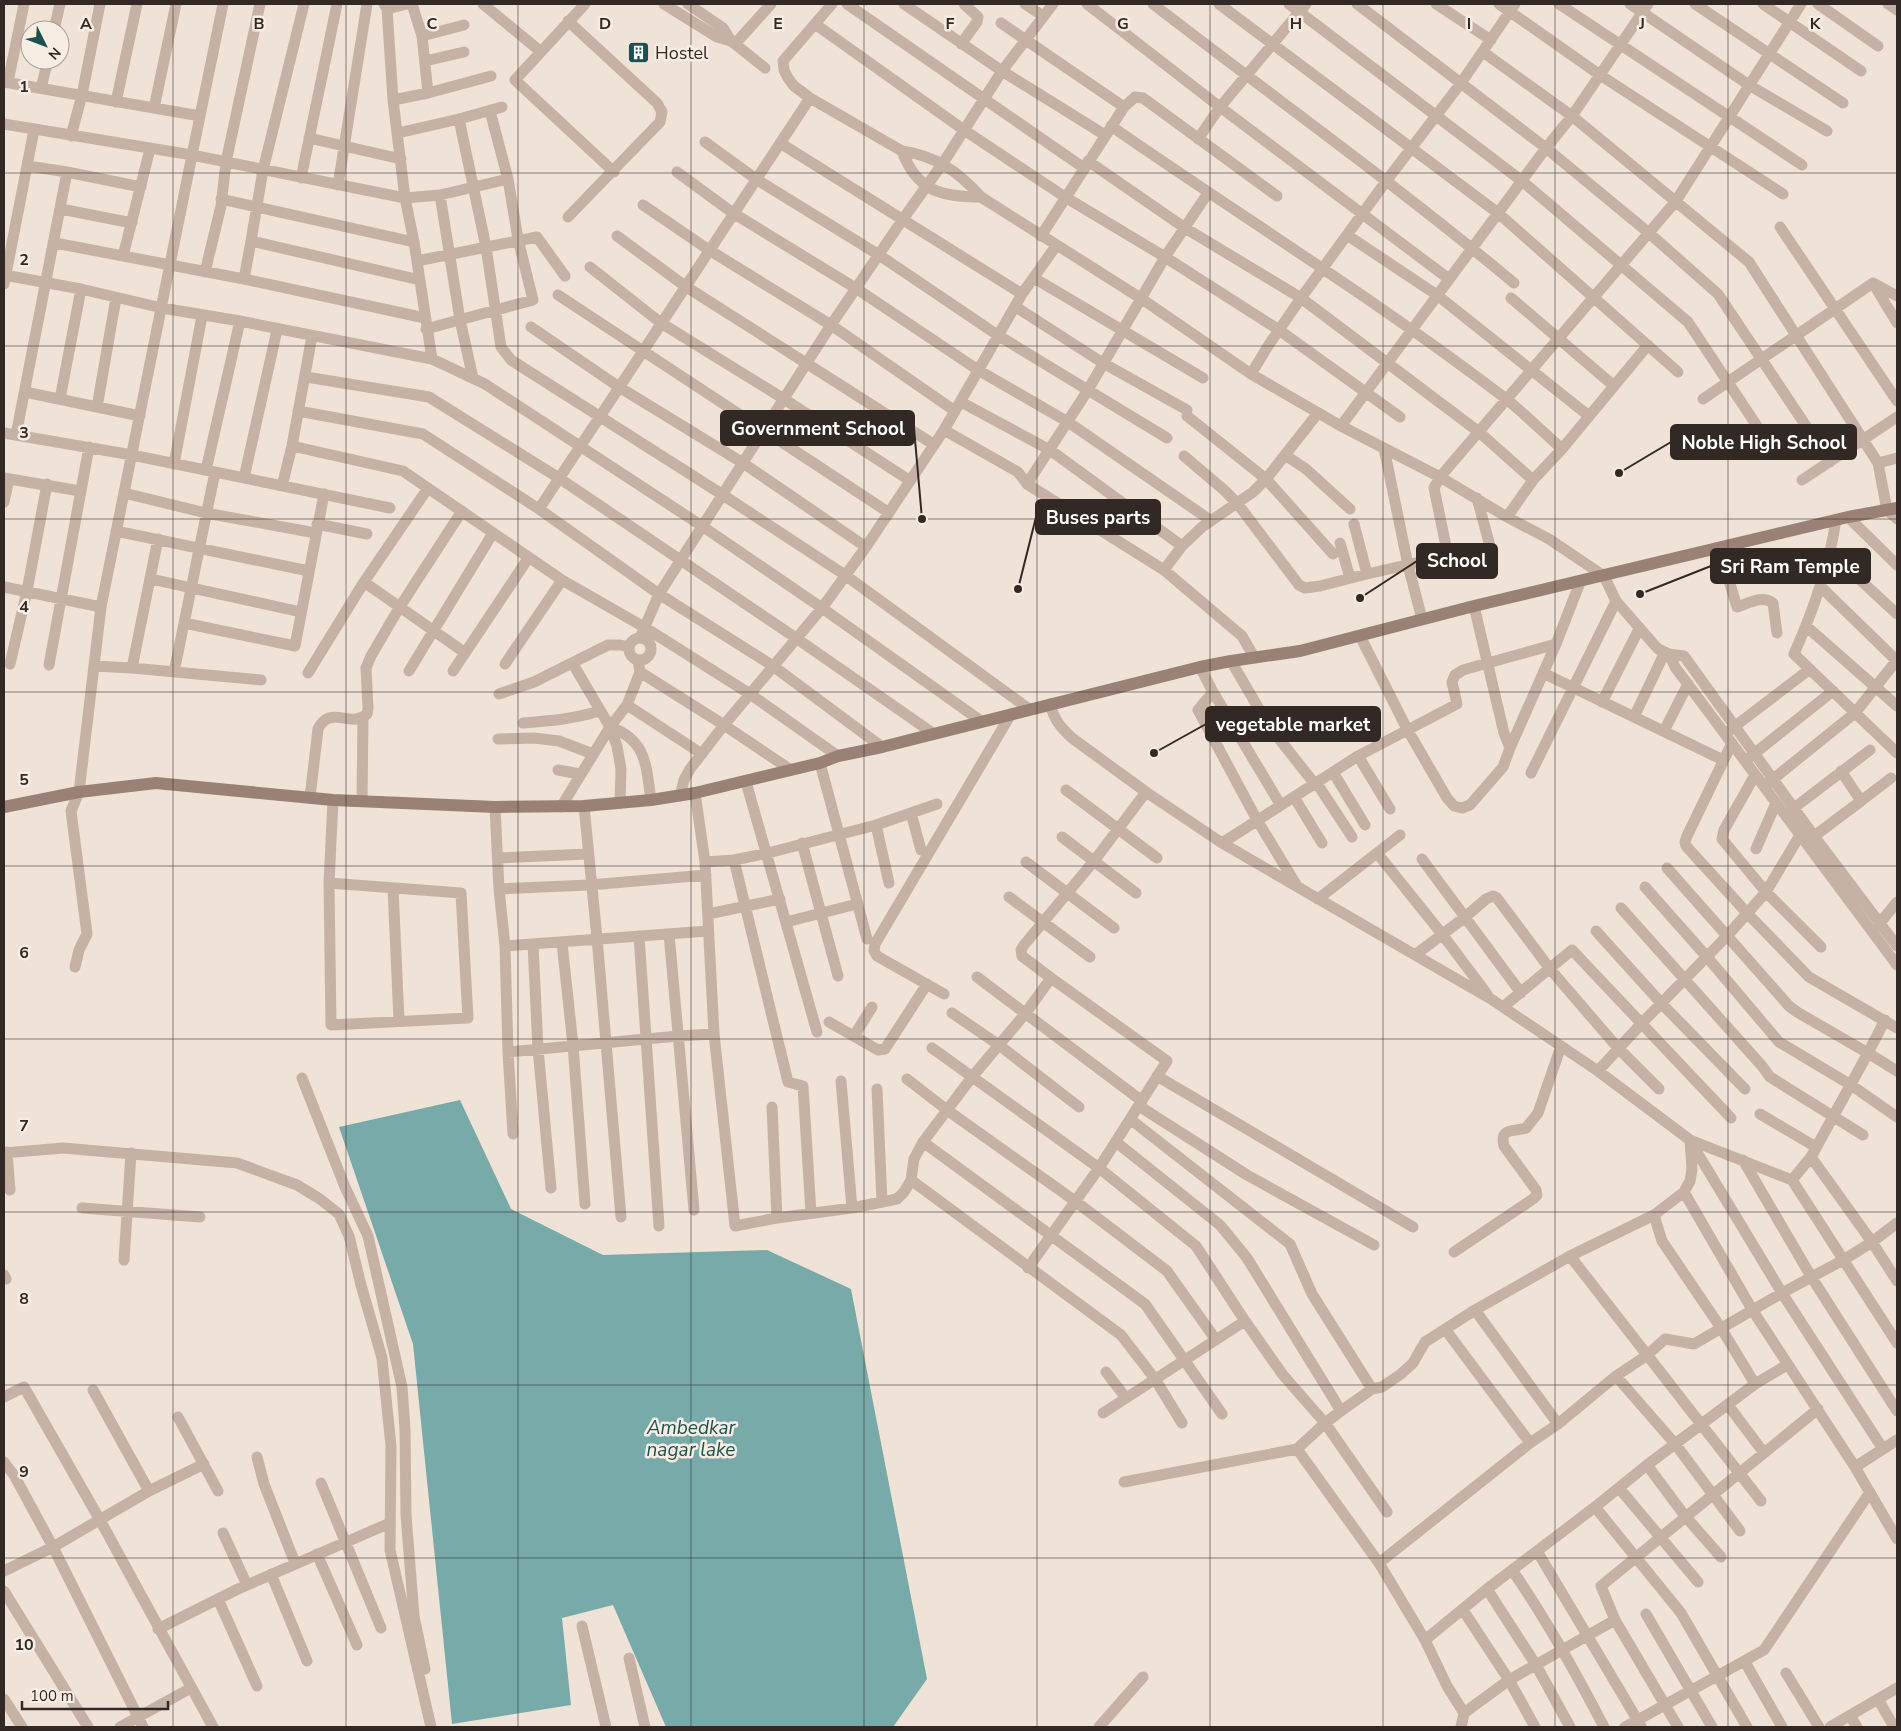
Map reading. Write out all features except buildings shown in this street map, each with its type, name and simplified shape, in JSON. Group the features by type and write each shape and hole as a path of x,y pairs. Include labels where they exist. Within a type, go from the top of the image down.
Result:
{"street":[{"path":"24,4 6,82 200,116"},
{"path":"56,20 60,4"},
{"path":"71,136 82,95 100,4"},
{"path":"116,102 137,4"},
{"path":"154,108 176,4"},
{"path":"75,967 79,950 87,934 71,811 79,792 101,606 223,4"},
{"path":"205,272 221,199 226,162 260,4"},
{"path":"244,279 263,170 304,4"},
{"path":"301,178 337,4"},
{"path":"338,185 367,4"},
{"path":"407,4 385,7 393,100 405,198 414,242 432,359"},
{"path":"412,4 422,36 428,93"},
{"path":"483,4 540,52"},
{"path":"585,4 515,80 614,172"},
{"path":"664,4 717,37 733,42"},
{"path":"688,4 723,28 733,42 765,68"},
{"path":"733,42 771,4"},
{"path":"832,4 783,61 788,78 794,86 810,98 902,150 914,152 943,163 963,178 981,197 1142,299 1252,374 1341,426 1440,476 1507,517 1549,539 1604,576 1616,601 1658,649 1667,653 1684,656 1736,726 1750,757 1755,775 1769,783 1776,803 1790,811"},
{"path":"847,4 984,100 1185,228 1301,298 1478,432 1533,480"},
{"path":"904,4 1002,71 1108,130 1323,268 1506,400 1562,449"},
{"path":"962,44 977,22 978,17 964,4"},
{"path":"1025,4 1043,16"},
{"path":"791,770 639,666 630,654 629,648 633,641 642,633 658,594 831,325 943,163 1002,71 1053,4"},
{"path":"1087,4 1449,280"},
{"path":"1153,4 1387,180 1514,283"},
{"path":"1219,4 1498,213 1678,372"},
{"path":"1289,4 1303,8 1436,115 1522,181 1688,322 1761,432 1770,452"},
{"path":"1358,4 1546,148 1649,233 1718,294 1830,462"},
{"path":"1436,4 1491,40"},
{"path":"1499,4 1512,7 1600,75 1783,194"},
{"path":"1559,4 1802,165"},
{"path":"1630,4 1645,8 1749,85 1827,131"},
{"path":"1695,4 1843,104"},
{"path":"1763,4 1861,71"},
{"path":"1448,556 1434,488 1440,476 1676,201 1800,4"},
{"path":"1818,4 1878,46"},
{"path":"1888,4 1897,10"},
{"path":"1252,374 1301,298 1461,83 1512,7"},
{"path":"1198,139 1220,107 1303,8"},
{"path":"1341,426 1546,148 1572,116 1645,8"},
{"path":"568,21 657,103 662,112 660,122 614,172 568,216"},
{"path":"1001,23 1124,107"},
{"path":"815,24 964,130 1065,197 1165,257 1279,330 1400,417"},
{"path":"422,36 464,25"},
{"path":"425,61 464,52"},
{"path":"1483,52 1572,116 1749,262 1878,463 1892,509 1897,519"},
{"path":"42,88 46,70"},
{"path":"393,100 428,93 491,76"},
{"path":"1041,236 1108,130 1124,107 1135,97 1143,98 1277,196"},
{"path":"539,509 810,98"},
{"path":"398,133 502,107"},
{"path":"55,243 244,279 426,323 460,320 532,300 518,239 508,179 490,111"},
{"path":"459,119 486,248 501,346 511,360 845,575 1029,709"},
{"path":"4,124 192,155 405,198 440,195 508,179"},
{"path":"34,130 28,166 8,235 4,278 45,282 202,316 240,321 277,330 432,359 485,384 702,526 982,721"},
{"path":"309,138 401,159"},
{"path":"705,142 756,179 879,255 998,336 1167,438"},
{"path":"780,143 1022,294"},
{"path":"123,256 150,149"},
{"path":"902,150 914,175 926,186 949,196 981,197"},
{"path":"28,166 141,187"},
{"path":"16,435 45,282 55,243 67,172"},
{"path":"677,172 733,213 857,289 978,370 1068,422 1210,520"},
{"path":"1027,484 1088,390 1165,257 1208,193"},
{"path":"440,195 460,320 473,378"},
{"path":"221,199 414,242"},
{"path":"643,205 709,250 958,406 1050,450 1182,546"},
{"path":"61,209 132,222"},
{"path":"1780,227 1897,401"},
{"path":"1347,235 1437,295 1589,416"},
{"path":"417,262 537,236 565,276"},
{"path":"617,236 686,286 934,444"},
{"path":"252,241 420,280"},
{"path":"680,796 684,780 702,754 822,608 866,547 944,430 1022,294 1056,246"},
{"path":"590,267 661,323 784,399 909,480"},
{"path":"1034,278 1203,378"},
{"path":"1703,399 1873,283"},
{"path":"1873,283 1897,296"},
{"path":"1873,283 1897,322"},
{"path":"60,399 81,289"},
{"path":"558,295 888,512"},
{"path":"97,407 116,298"},
{"path":"1511,298 1614,386"},
{"path":"1016,307 1187,413 1266,479 1333,554"},
{"path":"174,464 202,316"},
{"path":"174,672 200,548 210,471 240,321"},
{"path":"531,327 619,387 742,464 866,547"},
{"path":"244,478 277,330"},
{"path":"282,486 306,377 312,336"},
{"path":"1507,517 1533,480 1562,449 1648,345"},
{"path":"306,377 429,397 559,478 934,734"},
{"path":"25,392 140,416"},
{"path":"298,411 423,434 539,509 658,594 773,666 882,747"},
{"path":"1164,570 1182,546 1210,520 1253,492 1266,479 1318,412"},
{"path":"1802,480 1897,417"},
{"path":"944,430 1018,472 1027,484 1164,570 1242,636 1254,657"},
{"path":"4,433 132,455 390,508"},
{"path":"292,446 403,471 642,633 750,694 838,756"},
{"path":"49,665 89,447"},
{"path":"1384,448 1408,565 1422,619"},
{"path":"1285,455 1306,469 1350,509"},
{"path":"1184,456 1237,503 1299,585 1304,588 1320,586 1490,546 1477,498"},
{"path":"1878,463 1897,458"},
{"path":"4,502 6,478 80,491"},
{"path":"10,664 27,591 47,484"},
{"path":"308,673 364,582 428,488"},
{"path":"124,494 206,513 317,529 367,534"},
{"path":"184,624 295,646 324,494"},
{"path":"4,807 79,792 156,784 334,800 494,807 584,806 680,796 746,782 838,756 882,747 1200,667 1231,660 1300,651 1581,580 1892,509"},
{"path":"310,797 318,729 327,718 357,719 367,714 366,668 371,656 399,608 462,511"},
{"path":"1842,519 1806,626 1794,654 1897,753"},
{"path":"1842,519 1897,565"},
{"path":"1354,524 1367,574"},
{"path":"116,531 309,571"},
{"path":"409,670 493,533"},
{"path":"132,668 158,539"},
{"path":"1340,543 1350,578"},
{"path":"1718,548 1737,607 1760,599 1767,599 1773,603 1777,633"},
{"path":"1831,553 1897,614"},
{"path":"453,671 529,557"},
{"path":"151,579 301,612"},
{"path":"505,664 562,580"},
{"path":"1360,636 1407,729 1448,798 1454,806 1462,808 1470,805 1503,767 1556,644 1581,580"},
{"path":"364,582 464,652"},
{"path":"1769,783 1855,713 1897,660 1820,586"},
{"path":"4,587 101,606"},
{"path":"1531,773 1616,601"},
{"path":"1474,606 1504,733 1510,748"},
{"path":"1806,626 1897,706"},
{"path":"1602,702 1639,629"},
{"path":"561,807 580,774 627,705 639,666 652,651 650,644 644,639 642,633"},
{"path":"1222,842 1358,756 1457,704 1452,682 1455,675 1463,670 1487,665 1556,644"},
{"path":"499,694 534,682 574,664 608,645 620,645 629,648"},
{"path":"1667,653 1675,667 1729,738 1750,757 1790,811 1806,838 1876,928 1897,965"},
{"path":"1634,717 1667,653"},
{"path":"1231,660 1269,726 1315,782 1352,837"},
{"path":"574,664 610,728 620,759 620,803"},
{"path":"94,666 261,680"},
{"path":"1200,667 1280,804"},
{"path":"1810,670 1736,726 1729,738 1723,760 1685,842 1686,846 1747,913 1809,976 1897,1028"},
{"path":"1543,673 1723,760"},
{"path":"1664,731 1688,684"},
{"path":"1750,757 1833,691"},
{"path":"1213,692 1198,710 1257,820 1298,887"},
{"path":"1050,704 1054,720 1061,729 1146,792 1222,842 1503,1007 1598,1071 1690,1140 1792,1180 1845,1259 1897,1343"},
{"path":"627,705 702,754"},
{"path":"522,723 566,719 599,711"},
{"path":"944,994 877,956 874,951 875,944 1011,714"},
{"path":"362,801 363,717"},
{"path":"610,728 622,732 633,739 640,750 646,764 651,800"},
{"path":"498,740 534,738 559,741 593,754"},
{"path":"1790,811 1870,750"},
{"path":"1358,756 1390,809"},
{"path":"820,762 867,939"},
{"path":"558,770 580,774"},
{"path":"1841,771 1861,801"},
{"path":"1333,772 1365,825"},
{"path":"1755,775 1724,830 1722,839 1766,892 1821,947"},
{"path":"1598,1071 1727,936 1766,892 1806,838 1891,778"},
{"path":"746,782 768,853 817,1032"},
{"path":"1066,790 1157,858"},
{"path":"1028,1268 1099,1168 1167,1061 1027,960 1022,956 1021,950 1042,921 1094,862 1146,792"},
{"path":"695,793 705,862 714,1034 735,1226 897,1199 911,1180 914,1159 923,1142 972,1077 1025,1014 1051,978"},
{"path":"1294,797 1322,843"},
{"path":"329,883 461,893 468,1018 331,1025 329,883 334,800"},
{"path":"1756,849 1776,803"},
{"path":"705,862 734,860 768,853 876,825 937,804"},
{"path":"584,806 621,1217"},
{"path":"494,807 505,946 508,1052 513,1134"},
{"path":"911,813 921,850"},
{"path":"876,825 889,883"},
{"path":"1318,899 1400,835"},
{"path":"1062,837 1136,892"},
{"path":"802,843 838,976"},
{"path":"1378,853 1490,999"},
{"path":"498,858 588,854"},
{"path":"734,860 788,1082 803,1086 811,1213"},
{"path":"1422,860 1521,993"},
{"path":"1026,862 1114,928"},
{"path":"1667,868 1797,1012 1897,1071"},
{"path":"499,889 706,875"},
{"path":"1645,887 1779,1042 1851,1085 1897,1117"},
{"path":"393,888 399,1021"},
{"path":"1008,897 1090,957"},
{"path":"1415,955 1489,897 1497,898 1550,969 1618,1048 1658,1089"},
{"path":"708,914 780,899"},
{"path":"1876,928 1897,902"},
{"path":"786,922 857,904"},
{"path":"1621,908 1770,1077 1863,1135"},
{"path":"1876,928 1897,946"},
{"path":"505,946 708,931"},
{"path":"1596,931 1662,1004 1745,1089"},
{"path":"668,934 694,1210"},
{"path":"640,936 645,1039 659,1226"},
{"path":"562,943 573,1045 585,1204"},
{"path":"533,944 538,1048 551,1188"},
{"path":"1503,1007 1572,950 1732,1118"},
{"path":"977,977 1140,1103 1247,1175 1374,1245"},
{"path":"829,1022 878,1050 885,1049 927,984"},
{"path":"854,1036 872,1007"},
{"path":"952,1013 999,1045 1079,1107"},
{"path":"1792,1180 1813,1152 1885,1020"},
{"path":"508,1052 714,1034"},
{"path":"1454,1252 1533,1199 1536,1195 1536,1190 1504,1146 1502,1139 1509,1130 1526,1128 1538,1114 1561,1046"},
{"path":"932,1048 1099,1168 1196,1246 1283,1375 1325,1423 1387,1512"},
{"path":"1157,1076 1413,1227"},
{"path":"302,1078 345,1187 368,1236 402,1387 405,1429 406,1515 414,1616 437,1727"},
{"path":"907,1079 947,1110 1075,1201 1167,1271 1216,1340"},
{"path":"840,1081 852,1208"},
{"path":"877,1089 882,1202"},
{"path":"772,1107 778,1218"},
{"path":"1760,1114 1813,1152 1897,1281"},
{"path":"1130,1119 1290,1244 1312,1294 1372,1389"},
{"path":"1124,1482 1297,1449 1341,1410 1372,1389 1382,1387 1401,1374 1413,1363 1425,1342 1444,1329 1570,1256 1654,1215 1684,1192 1690,1181 1692,1169 1690,1140"},
{"path":"1690,1140 1782,1293 1883,1448"},
{"path":"923,1142 1145,1304 1222,1414"},
{"path":"1116,1142 1220,1225 1247,1258 1341,1410"},
{"path":"10,1190 5,1152 63,1148 237,1163 297,1185 320,1199 339,1214 349,1236 382,1358 391,1446 390,1550 431,1727"},
{"path":"124,1260 131,1154"},
{"path":"1742,1160 1812,1278 1897,1411"},
{"path":"911,1180 1121,1335 1155,1379 1182,1423"},
{"path":"1684,1192 1753,1310 1855,1467 1897,1539"},
{"path":"82,1208 200,1217"},
{"path":"1654,1215 1662,1241 1721,1328 1755,1384"},
{"path":"1379,1563 1530,1443 1558,1424 1616,1376 1646,1356 1664,1339 1694,1344 1845,1259 1897,1223"},
{"path":"1570,1256 1646,1356 1761,1501"},
{"path":"1475,1310 1558,1424"},
{"path":"1103,1413 1245,1321"},
{"path":"1444,1329 1530,1443"},
{"path":"1425,1640 1487,1589 1647,1465 1755,1384 1787,1365"},
{"path":"1106,1372 1126,1398"},
{"path":"1616,1376 1676,1445 1740,1531"},
{"path":"4,1396 24,1386 100,1520 213,1727"},
{"path":"93,1390 149,1491"},
{"path":"1728,1404 1764,1453"},
{"path":"1678,1727 1615,1620 1601,1586 1818,1409"},
{"path":"178,1417 218,1491"},
{"path":"1855,1467 1897,1440"},
{"path":"1297,1449 1379,1563 1425,1640 1447,1686 1464,1713"},
{"path":"257,1457 264,1484 295,1563"},
{"path":"4,1462 14,1475 53,1547 140,1722"},
{"path":"4,1571 53,1547 149,1491 204,1464"},
{"path":"1647,1465 1685,1516 1721,1557"},
{"path":"322,1483 381,1628"},
{"path":"1619,1488 1698,1582"},
{"path":"1625,1727 1640,1724 1666,1706 1764,1650 1870,1492"},
{"path":"1595,1507 1681,1613 1747,1727"},
{"path":"158,1629 295,1563 390,1523"},
{"path":"223,1533 247,1585"},
{"path":"1537,1551 1640,1724"},
{"path":"317,1554 357,1645"},
{"path":"1512,1570 1540,1610 1563,1649 1604,1727"},
{"path":"271,1574 307,1662"},
{"path":"1487,1589 1536,1665 1570,1727"},
{"path":"4,1592 88,1727"},
{"path":"218,1599 257,1686"},
{"path":"1463,1610 1509,1680 1534,1727"},
{"path":"1646,1614 1712,1727"},
{"path":"1461,1727 1464,1713 1509,1680 1615,1620"},
{"path":"582,1626 606,1727"},
{"path":"629,1658 645,1727"},
{"path":"1745,1662 1782,1727"},
{"path":"1786,1673 1819,1727"},
{"path":"1099,1727 1143,1677"},
{"path":"120,1727 140,1722 191,1688"},
{"path":"1830,1727 1897,1688"},
{"path":"4,1698 22,1727"},
{"path":"1878,1700 1894,1727"},
{"path":"1850,1716 1857,1727"}],"water":[{"name":"Ambedkar nagar lake","path":"460,1100 511,1209 603,1255 767,1250 851,1289 927,1679 893,1727 666,1727 613,1605 562,1618 571,1705 452,1724 413,1344 339,1127"}],"place":[{"name":"Hostel","path":"639,53"},
{"name":"Noble High School","path":"1619,473"},
{"name":"Government School","path":"922,519"},
{"name":"Buses parts","path":"1018,589"},
{"name":"Sri Ram Temple","path":"1640,594"},
{"name":"School","path":"1360,598"},
{"name":"vegetable market","path":"1154,753"}]}
